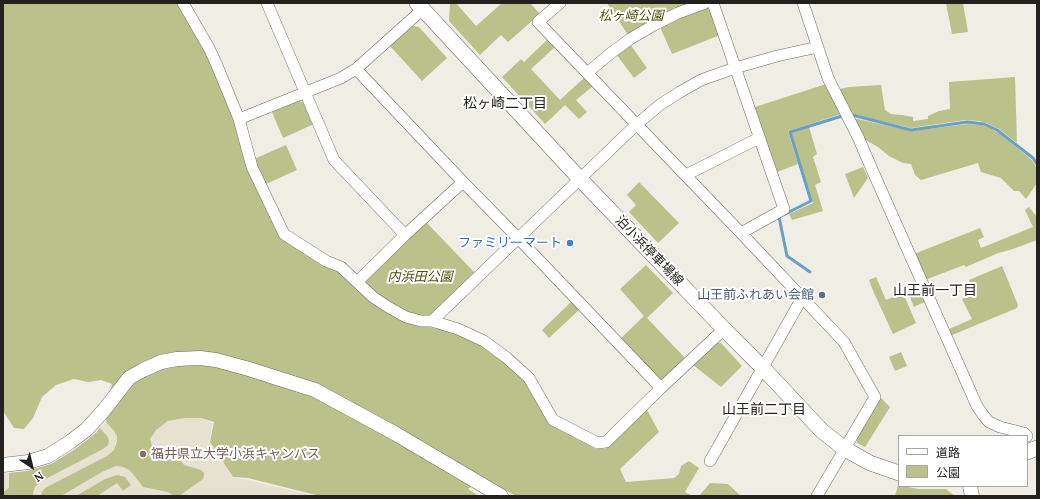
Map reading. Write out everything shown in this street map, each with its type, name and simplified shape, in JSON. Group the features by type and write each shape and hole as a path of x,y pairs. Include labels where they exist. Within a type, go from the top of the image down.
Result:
{"main road":[{"name":"泊小浜停車場線","path":"423,5 580,179 822,431 845,448 870,463 898,473"},
{"path":"1028,452 1037,447"}],"street":[{"path":"183,3 216,63 239,120 252,167 284,234 326,261 340,267 373,297 406,317 421,321 432,321 458,329 484,341 507,358 529,378 553,420 598,443 606,442 724,329"},
{"path":"267,3 334,160 405,235"},
{"path":"560,3 538,22 686,175 844,342 875,397 817,496"},
{"path":"587,73 630,39 672,16 705,3"},
{"path":"713,3 784,209 741,233"},
{"path":"803,3 828,78 858,137 977,406 989,422 1000,427 1024,433 1026,435"},
{"path":"239,120 341,78 356,69 423,5"},
{"path":"432,321 637,124 661,104 701,80 735,68 777,56 818,47"},
{"path":"356,69 661,388"},
{"path":"686,175 759,138"},
{"path":"357,282 405,235 463,182"},
{"path":"710,461 802,298"},
{"path":"3,465 28,462 48,456 70,442 87,429 130,378 143,370 161,362 177,359 200,358 216,360 249,369 315,390 396,434 501,496"},
{"path":"1028,437 1037,447"}],"shaded area":[{"name":"福井県立大学小浜キャンパス","path":"185,418 201,418 213,423 209,442 233,478 248,480 315,496 3,496 3,473 27,471 51,464 63,458 84,443 106,422 114,431 141,432 168,422"}],"green space":[{"path":"3,3 179,3 206,50 276,230 422,326 455,333 480,344 504,361 524,379 549,423 596,449 605,449 647,410 659,432 620,469 626,482 674,478 679,474 681,466 689,461 699,468 685,492 692,496 516,496 484,478 468,489 479,496 320,496 248,478 233,477 210,442 214,422 201,418 185,418 168,421 156,430 150,439 156,454 165,459 181,461 184,465 201,470 204,473 203,479 179,496 174,496 168,492 143,487 129,470 116,466 102,472 61,496 41,496 45,488 107,456 114,450 117,442 117,436 106,422 112,384 101,380 88,382 74,379 56,385 42,397 33,418 24,429 14,428 3,411"},
{"path":"450,3 456,3 476,26 502,3 530,3 540,14 508,42 501,35 480,55 449,21"},
{"name":"松ヶ崎公園","path":"607,3 693,3 628,35"},
{"path":"946,3 963,3 968,32 952,34"},
{"path":"708,8 712,10 720,35 672,54 660,27"},
{"path":"413,26 419,27 447,58 422,81 390,46"},
{"path":"548,39 555,47 531,69 560,100 585,77 593,86 576,100 587,112 579,119 565,105 545,124 502,77 521,59 524,62"},
{"path":"630,44 647,68 634,78 616,54"},
{"path":"1015,77 1017,143 999,129 979,121 965,120 911,128 851,114 840,89 881,85 885,110 891,114 913,117 913,121 928,119 928,116 939,111 950,109 949,82"},
{"path":"826,84 841,114 788,131 798,164 777,172 755,107"},
{"path":"299,101 304,103 314,124 283,138 272,112"},
{"path":"853,118 911,131 968,124 988,127 1000,134 1032,160 1037,168 1037,183 1026,199 1019,191 1014,191 1001,178 981,172 978,163 921,180 915,175 911,164 903,163 889,156 878,147 862,138"},
{"path":"809,127 817,154 813,157 821,182 815,185 823,211 792,220 789,214 813,203 791,133"},
{"path":"286,145 297,170 266,184 254,159"},
{"path":"863,167 868,178 854,198 845,174"},
{"path":"639,182 679,223 658,243 629,212 636,205 627,195"},
{"path":"1029,207 1037,217 1037,240 998,253 966,267 964,265 925,280 914,254 980,228 984,237 978,240 981,248 1033,227 1025,210"},
{"name":"内浜田公園","path":"426,222 475,273 430,316 426,317 406,311 390,303 375,293 366,284 366,279"},
{"path":"646,265 673,293 647,318 686,359 663,381 658,380 620,339 644,316 620,289"},
{"path":"1002,266 1018,305 1017,308 950,336 947,330 972,319 962,299 975,293 969,280"},
{"path":"876,277 886,300 903,293 916,323 893,334 869,280"},
{"path":"920,284 928,300 914,307 907,290"},
{"path":"572,301 580,309 549,338 542,330"},
{"path":"716,343 721,343 742,366 721,387 693,365"},
{"path":"901,352 907,366 895,371 889,357"},
{"path":"880,397 890,407 865,447 857,443 856,438"},
{"path":"100,428 109,440 108,445 103,449 40,482 35,487 33,496 3,496 3,492 9,488 9,473 27,471 51,464 74,450 96,433"},
{"path":"117,475 125,477 131,485 123,491 117,483 97,496 76,496 105,479"},
{"path":"710,483 728,484 741,496 699,496"},
{"path":"898,485 898,487 918,489 946,489 955,496 895,496"}],"waterway":[{"path":"852,115 911,130 967,122 984,124 997,130 1033,158 1037,164"},
{"path":"810,272 787,256 779,217 811,201 790,132 842,116"}],"place":[{"name":"ファミリーマート","path":"570,243"},
{"name":"山王前ふれあい会館","path":"822,295"},
{"name":"福井県立大学小浜キャンパス","path":"143,454"}],"district":[{"name":"松ヶ崎二丁目","path":"505,104"},
{"name":"山王前一丁目","path":"935,291"},
{"name":"山王前二丁目","path":"764,410"}]}
